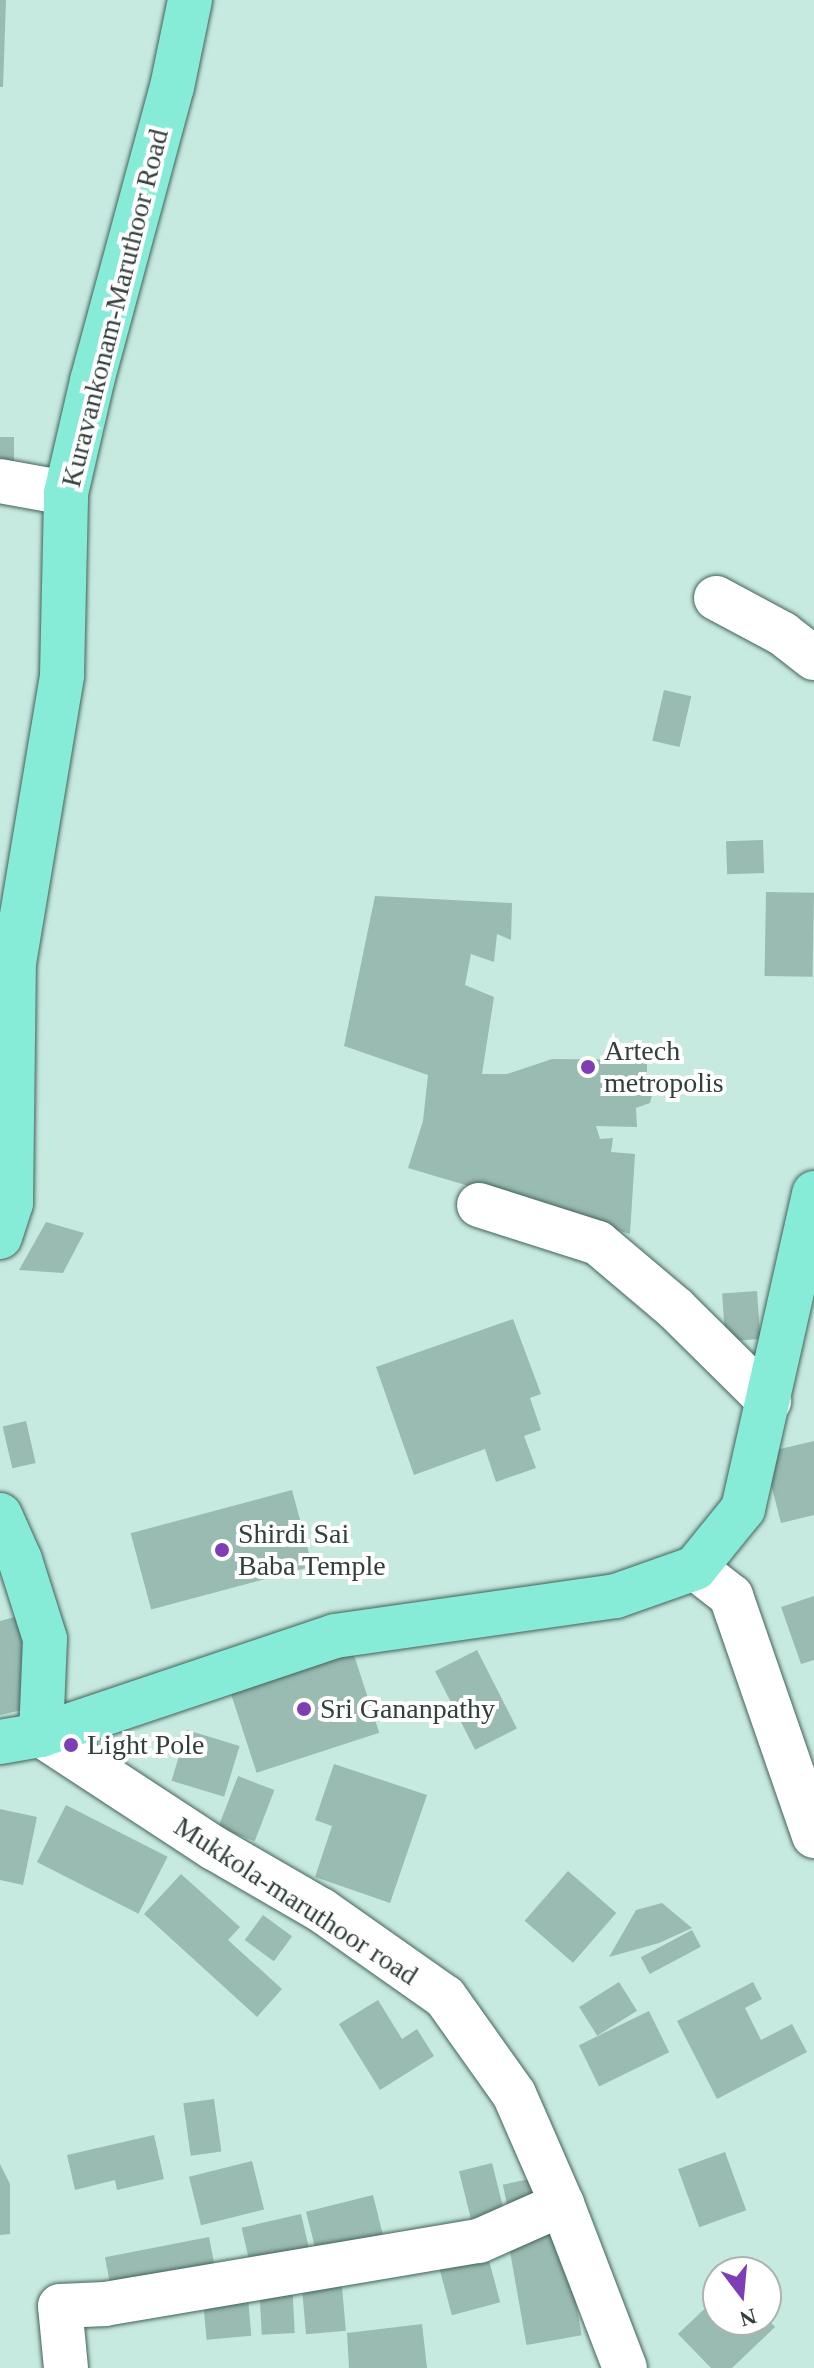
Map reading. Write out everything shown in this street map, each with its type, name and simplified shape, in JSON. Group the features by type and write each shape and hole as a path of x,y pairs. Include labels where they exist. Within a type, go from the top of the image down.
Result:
{"main road":[{"name":"Kuravankonam-Maruthoor Road","path":"0,1237 11,1203 14,963 62,675 66,493 92,381 172,87 190,0"},
{"path":"20,1738 335,1636 616,1596 695,1568 743,1509 814,1193"},
{"path":"0,1515 20,1560 45,1639 20,1738"}],"street":[{"path":"0,481 66,493"},
{"path":"716,598 783,634 814,658"},
{"path":"479,1205 598,1243 676,1309 769,1401"},
{"path":"695,1568 731,1596 814,1836"},
{"name":"Mukkola-maruthoor road","path":"20,1738 321,1910 445,1997 514,2094 562,2204 625,2368"},
{"path":"66,2368 60,2306 105,2304 479,2241 562,2204"}],"building":[{"path":"0,0 6,0 3,87 0,87"},
{"path":"0,437 14,437 14,465 0,465"},
{"path":"664,690 691,696 680,747 652,741"},
{"path":"763,840 764,873 727,874 726,841"},
{"path":"766,892 814,893 813,977 765,976"},
{"name":"Artech metropolis","path":"375,896 512,903 511,940 497,934 494,962 471,954 465,985 494,997 482,1074 507,1074 552,1059 647,1060 647,1075 655,1084 650,1103 636,1108 637,1127 596,1126 600,1139 613,1138 611,1152 635,1154 630,1234 408,1168 423,1121 428,1075 344,1046"},
{"path":"46,1222 84,1233 63,1273 19,1270"},
{"path":"757,1291 760,1339 725,1341 722,1293"},
{"path":"513,1319 541,1394 530,1398 541,1430 524,1436 536,1468 496,1482 485,1449 414,1475 376,1367"},
{"path":"26,1421 36,1463 12,1468 3,1426"},
{"path":"814,1441 814,1515 781,1523 763,1453"},
{"name":"Shirdi Sai Baba Temple","path":"292,1490 312,1566 151,1610 131,1533"},
{"path":"814,1596 814,1660 801,1664 781,1607"},
{"path":"18,1616 40,1706 0,1715 0,1621"},
{"path":"477,1650 517,1728 475,1750 435,1671"},
{"name":"Sri Gananpathy","path":"353,1652 379,1733 257,1773 230,1692"},
{"path":"187,1730 240,1746 224,1797 172,1781"},
{"path":"334,1764 427,1795 390,1903 315,1877 332,1826 315,1820"},
{"path":"238,1776 274,1790 255,1841 218,1827"},
{"path":"66,1805 168,1857 139,1914 37,1862"},
{"path":"0,1809 37,1817 23,1885 0,1880"},
{"path":"568,1871 616,1913 573,1963 525,1921"},
{"path":"181,1874 240,1927 228,1940 282,1989 257,2017 144,1914"},
{"path":"662,1903 692,1928 659,1943 609,1957 636,1910"},
{"path":"263,1915 292,1936 274,1961 245,1940"},
{"path":"692,1930 701,1947 650,1974 641,1957"},
{"path":"619,1982 637,2011 597,2036 579,2007"},
{"path":"753,1982 762,1999 745,2008 761,2040 792,2024 807,2052 717,2099 677,2021"},
{"path":"378,2000 402,2039 417,2029 434,2056 380,2090 339,2024"},
{"path":"649,2011 669,2052 599,2087 579,2045"},
{"path":"214,2099 221,2151 191,2156 183,2103"},
{"path":"154,2135 164,2179 117,2190 115,2180 75,2190 67,2155"},
{"path":"725,2152 746,2210 699,2227 678,2169"},
{"path":"252,2161 264,2210 201,2225 189,2177"},
{"path":"492,2163 504,2211 471,2219 459,2171"},
{"path":"0,2164 10,2184 10,2234 0,2235"},
{"path":"539,2177 545,2205 509,2213 503,2185"},
{"path":"373,2195 384,2239 317,2255 306,2212"},
{"path":"301,2214 311,2257 251,2271 242,2228"},
{"path":"562,2224 582,2335 526,2345 507,2234"},
{"path":"209,2237 217,2280 113,2300 105,2257"},
{"path":"487,2253 500,2302 452,2315 439,2266"},
{"path":"341,2275 346,2331 306,2334 301,2278"},
{"path":"292,2281 295,2333 262,2335 259,2283"},
{"path":"247,2286 251,2336 207,2340 202,2290"},
{"path":"702,2311 702,2336 766,2336 732,2368 711,2368 678,2334"},
{"path":"422,2324 427,2368 349,2368 347,2333"}],"place":[{"name":"Artech metropolis","path":"588,1067"},
{"name":"Shirdi Sai Baba Temple","path":"222,1550"},
{"name":"Sri Gananpathy","path":"304,1709"},
{"name":"Light Pole","path":"71,1745"}]}
